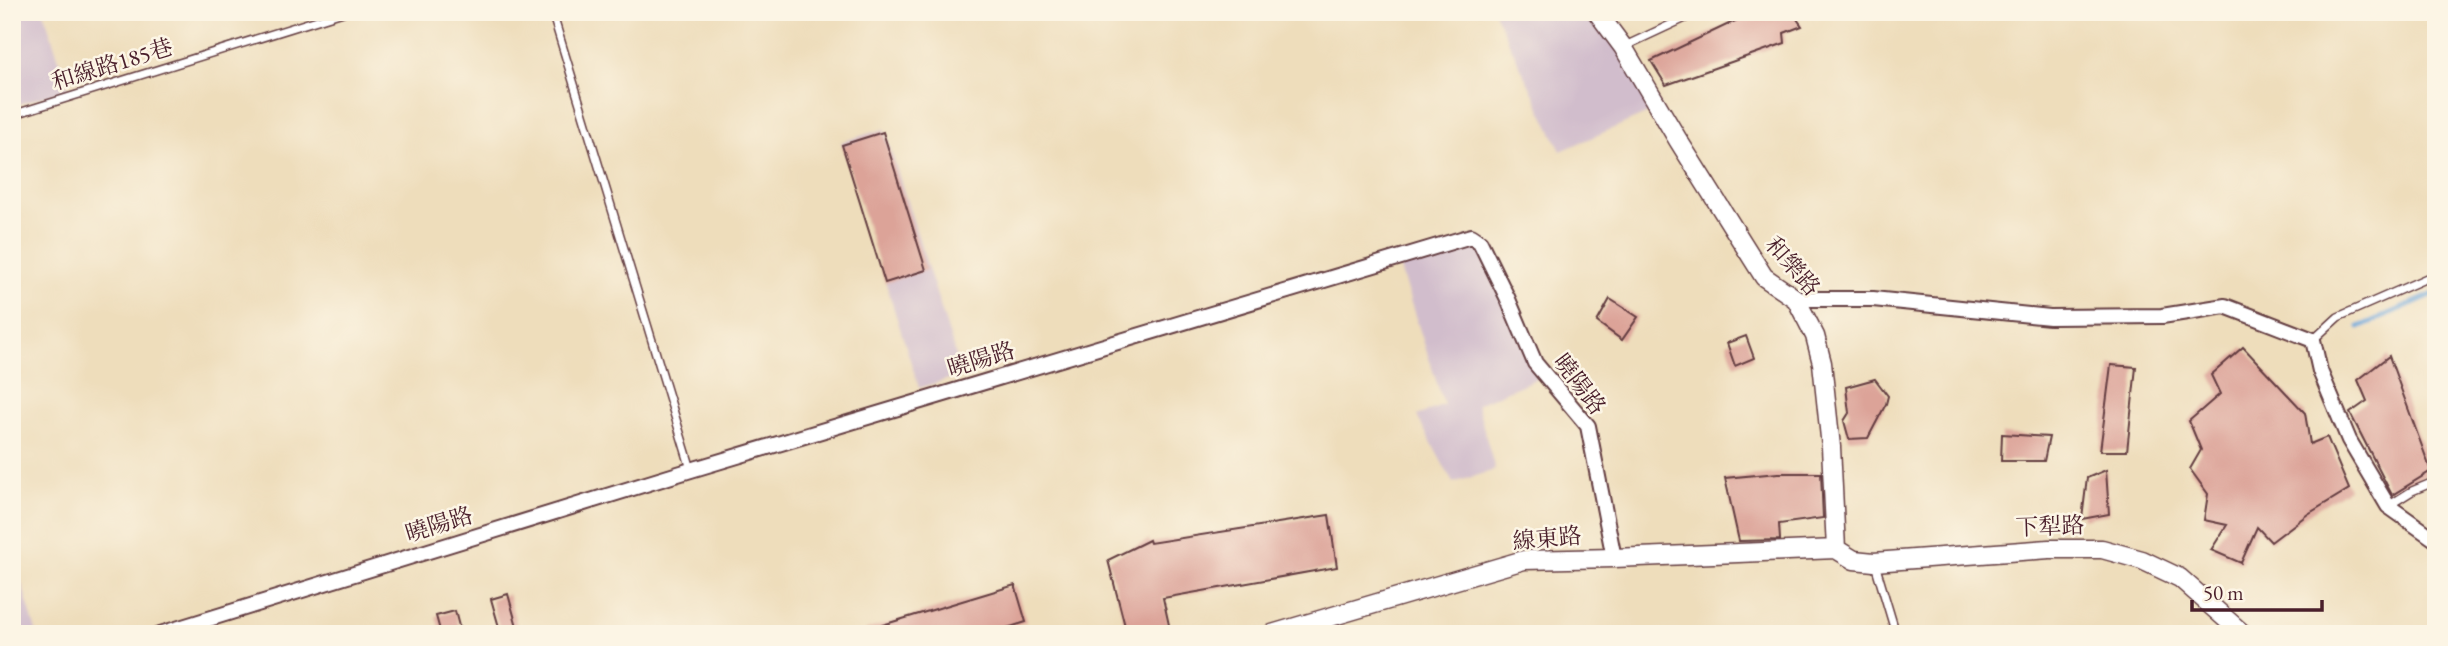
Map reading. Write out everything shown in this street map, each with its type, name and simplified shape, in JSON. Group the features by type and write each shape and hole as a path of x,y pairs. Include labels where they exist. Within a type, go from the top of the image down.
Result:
{"street":[{"name":"和樂路","path":"1597,12 1623,47 1765,277 1796,299 1815,336 1822,363 1831,447 1836,549"},
{"name":"曉陽路","path":"160,634 691,470 1471,236 1480,242 1535,363 1588,426 1614,558"},
{"path":"1796,299 1873,299 2050,317 2162,316 2225,306 2313,340 2320,371 2349,440 2388,506 2436,540"},
{"name":"線東路","path":"1272,634 1524,560 1836,549"},
{"name":"下犁路","path":"1836,549 1854,560 1874,562 2049,549 2102,549 2142,560 2180,578 2243,634"}],"lane":[{"name":"和線路185巷","path":"12,115 343,12"},
{"path":"552,12 691,470"},
{"path":"1623,47 1698,12"},
{"path":"2313,340 2337,317 2436,274"},
{"path":"2388,506 2412,491 2436,481"},
{"path":"1874,562 1896,634"}],"shaded area":[{"path":"12,12 44,12 68,89 12,106"},
{"path":"1494,12 1593,12 1662,107 1561,151"},
{"path":"884,129 962,375 919,388 841,142"},
{"path":"1480,242 1538,378 1477,404 1495,470 1453,483 1417,416 1444,405 1399,266"},
{"path":"12,551 37,634 12,634"}],"building":[{"path":"1754,12 1792,12 1802,26 1784,33 1785,43 1666,85 1651,61"},
{"path":"883,132 926,270 885,283 842,145"},
{"path":"1610,299 1638,317 1622,340 1597,322"},
{"path":"1746,336 1754,358 1735,366 1727,343"},
{"path":"2243,347 2305,413 2310,444 2327,437 2349,489 2308,514 2271,542 2257,527 2241,563 2211,550 2227,525 2204,520 2208,494 2190,469 2201,450 2189,421 2220,394 2211,375"},
{"path":"2389,356 2431,471 2392,495 2350,413 2367,401 2358,380"},
{"path":"2111,365 2136,367 2127,451 2100,451"},
{"path":"1875,379 1888,396 1886,404 1868,438 1849,439 1844,421 1849,413 1846,387"},
{"path":"2002,434 2049,437 2044,461 2001,461"},
{"path":"2106,470 2109,514 2082,519 2087,478"},
{"path":"1778,473 1821,473 1823,518 1779,524 1780,540 1739,541 1725,478"},
{"path":"1329,515 1337,567 1163,598 1171,634 1127,634 1108,560 1149,540 1150,543"},
{"path":"1015,585 1026,622 988,634 867,634 866,630"},
{"path":"508,594 518,630 501,634 491,599"},
{"path":"455,611 461,634 441,634 436,616"}],"waterway":[{"path":"2359,327 2436,293"}]}
